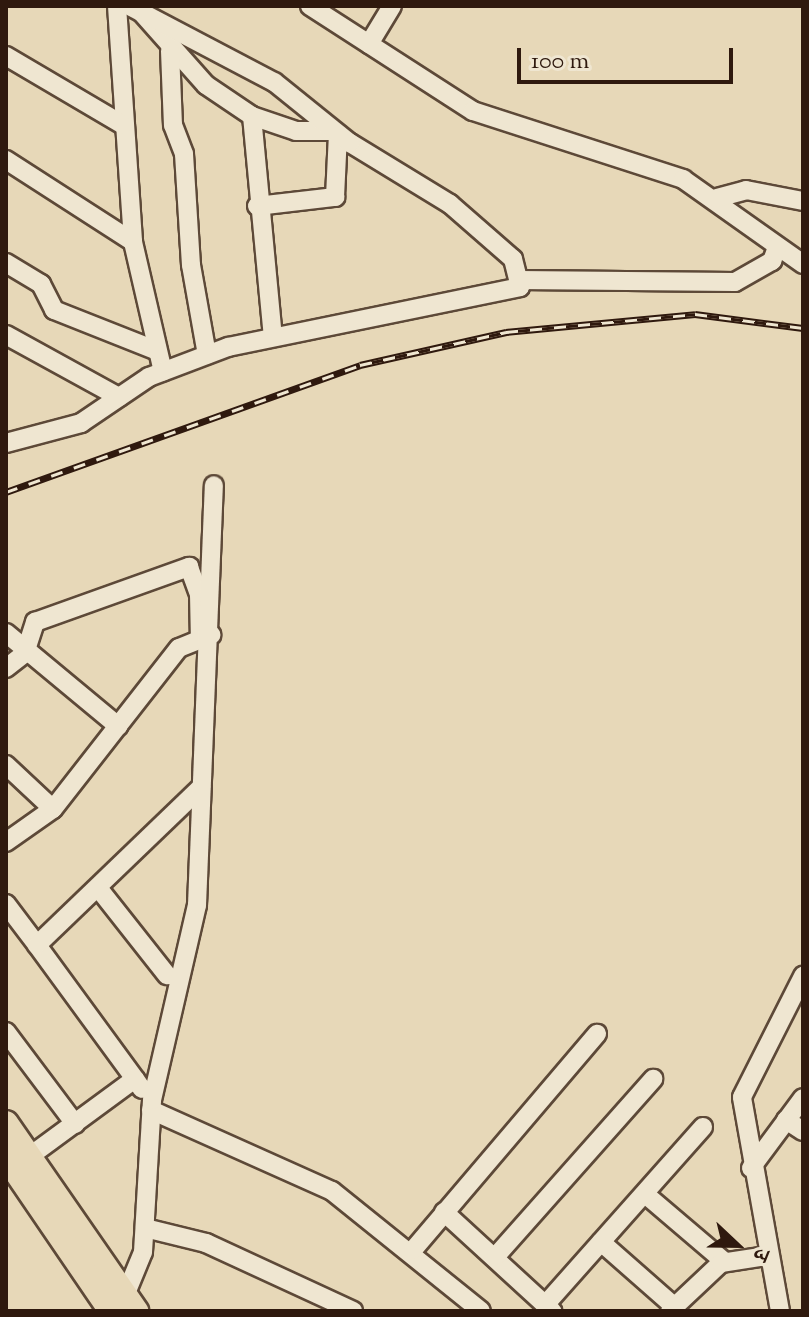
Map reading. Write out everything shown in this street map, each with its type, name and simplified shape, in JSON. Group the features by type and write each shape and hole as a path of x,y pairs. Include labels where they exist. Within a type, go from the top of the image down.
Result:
{"main road":[{"path":"6,1123 18,1156 123,1307"}],"street":[{"path":"117,6 133,242 155,350 163,372"},
{"path":"310,6 473,111 586,143 717,198 803,264"},
{"path":"369,44 392,6"},
{"path":"135,9 170,51 252,116 296,131 336,133"},
{"path":"6,443 81,423 163,372 207,355 273,337 520,287 513,259 450,204 336,133 274,82 135,9"},
{"path":"170,51 173,125 184,154 191,265 207,355"},
{"path":"6,56 123,125"},
{"path":"252,116 257,206 273,337"},
{"path":"257,206 335,197 336,133"},
{"path":"6,160 133,242"},
{"path":"717,198 746,190 803,201"},
{"path":"518,280 735,282 772,261 777,247"},
{"path":"6,263 41,284 54,310 155,350"},
{"path":"6,335 119,397"},
{"path":"123,1307 145,1228 151,1105 197,905 205,637 214,485"},
{"path":"6,668 25,653 35,622 189,567 199,594 205,637"},
{"path":"6,633 25,653 118,726"},
{"path":"6,842 53,809 179,648 205,637"},
{"path":"6,765 53,809"},
{"path":"37,945 99,889 201,787"},
{"path":"99,889 167,975"},
{"path":"6,904 151,1105 287,1166 413,1250 481,1311"},
{"path":"780,1311 751,1168 742,1097 803,976"},
{"path":"6,1032 75,1124"},
{"path":"413,1250 444,1212 469,1191 597,1034"},
{"path":"18,1156 75,1124 135,1079"},
{"path":"496,1256 653,1079"},
{"path":"751,1168 803,1098"},
{"path":"786,1120 803,1131"},
{"path":"444,1212 496,1256 548,1308 601,1242 703,1127"},
{"path":"645,1194 725,1262"},
{"path":"145,1228 206,1243 353,1311"},
{"path":"601,1242 673,1309 725,1262 767,1256"}],"railway":[{"path":"6,492 360,365 506,332 695,314 803,328"}]}
